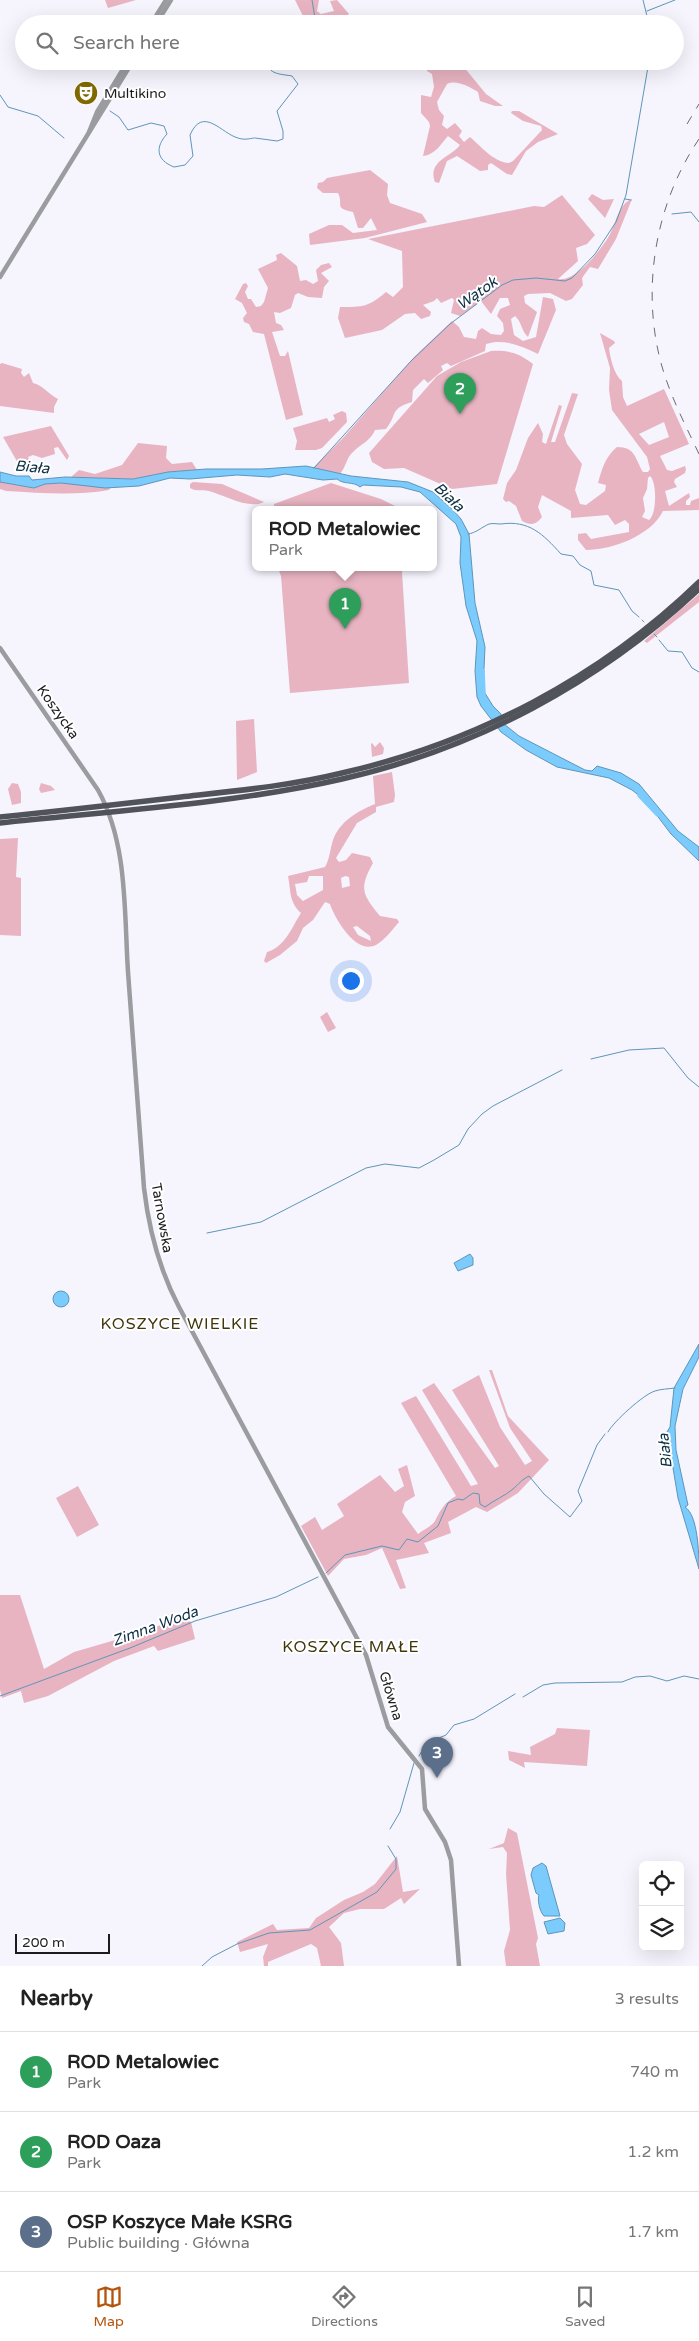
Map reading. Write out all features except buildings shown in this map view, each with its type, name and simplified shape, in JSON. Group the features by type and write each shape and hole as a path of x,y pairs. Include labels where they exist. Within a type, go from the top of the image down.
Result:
{"main road":[{"path":"531,706 627,642 699,582"},
{"path":"0,823 247,796 315,785 394,766 469,736 531,706 606,664 654,629 699,589"},
{"path":"0,817 248,790 316,779 393,760 469,736"}],"street":[{"path":"157,15 166,0"},
{"path":"162,15 172,0"},
{"path":"88,133 97,112 123,70"},
{"path":"0,277 128,70"},
{"name":"Koszycka","path":"0,648 98,790 114,827"},
{"name":"Tarnowska","path":"114,827 119,850 123,896 144,1188 156,1254 164,1278 179,1307 322,1574"},
{"name":"Główna","path":"322,1574 366,1656 388,1727 422,1769 425,1809 445,1842 451,1860 460,1966"}],"shaded area":[{"path":"105,0 136,0 108,8"},
{"path":"295,0 319,0 317,11 321,14 334,11 330,1 337,0 349,14 348,15 302,15"},
{"path":"466,70 486,94 503,106 495,106 480,101 478,92 455,82 447,84 437,102 439,110 444,116 442,125 447,129 455,123 462,131 459,136 464,142 470,137 498,160 509,163 513,161 542,130 541,126 523,121 511,113 512,111 519,111 558,134 538,142 526,151 512,175 507,174 491,163 488,165 488,170 480,171 457,156 447,161 439,183 435,182 433,175 437,164 460,145 448,136 434,151 423,156 430,126 421,113 421,95 431,97 434,87 432,74 427,71"},
{"path":"370,170 388,184 387,195 390,203 422,214 427,222 365,238 310,245 309,234 329,225 342,225 353,233 377,230 371,218 363,228 358,228 353,212 347,211 340,206 338,193 323,193 317,188 318,183 323,182 327,178"},
{"path":"592,194 603,200 614,199 605,218 588,199"},
{"path":"562,195 595,235 587,244 576,248 578,261 558,279 572,276 594,257 609,236 623,205 632,199 616,239 598,269 590,267 582,278 583,285 572,299 566,301 550,293 528,294 524,296 525,303 537,312 528,337 517,318 515,316 511,319 514,335 523,341 536,337 543,297 553,299 556,310 538,354 506,342 493,342 486,344 485,351 451,366 447,363 441,366 443,370 428,383 424,379 413,390 412,402 400,407 395,412 386,429 375,430 371,437 352,453 340,474 313,468 343,438 414,357 452,321 459,327 464,337 476,339 478,331 482,328 491,334 501,335 504,331 503,323 497,316 500,309 510,305 508,298 500,298 491,314 481,301 460,316 451,313 454,300 452,298 441,303 437,298 423,305 431,312 430,316 421,319 415,313 405,314 382,330 345,338 338,318 340,307 365,305 375,301 386,292 393,297 403,287 402,251 368,239 534,206 544,207"},
{"path":"281,253 297,266 300,281 306,280 313,284 318,281 316,270 321,265 329,263 332,267 321,273 329,281 324,287 322,298 308,297 298,293 295,295 291,308 280,313 274,312 276,323 281,325 284,330 272,332 280,356 285,356 288,351 303,415 286,420 264,334 253,332 249,324 244,322 243,318 247,313 242,303 235,299 243,284 246,283 248,286 245,292 248,299 251,299 256,307 261,306 268,288 258,269 277,260 276,255"},
{"path":"600,333 615,343 609,348 610,356 615,370 622,381 623,397 627,406 664,389 689,444 660,456 667,470 672,471 685,466 686,469 685,473 675,479 674,482 677,487 665,491 669,506 689,493 690,497 686,501 686,505 690,505 691,501 699,498 699,510 663,511 649,528 629,540 607,547 586,550 578,540 578,534 586,533 591,539 629,532 629,524 625,520 615,525 608,515 571,518 571,511 542,495 538,507 542,517 538,522 528,524 522,521 516,506 503,499 507,483 516,470 528,438 538,423 543,434 542,442 546,444 559,405 562,406 551,442 555,442 572,393 578,394 564,435 567,444 582,464 575,490 580,504 586,505 605,491 606,485 598,483 607,459 617,447 631,451 643,472 648,472 650,469 647,457 612,410 609,390 610,368","holes":["664,422 669,437 649,445 639,434","650,476 654,485 655,505 652,517 649,520 642,517 645,511 643,498"]},
{"path":"491,351 514,353 533,364 497,484 452,489 404,468 384,469 372,462 369,453 437,376 461,362"},
{"path":"0,364 22,369 21,373 24,377 29,373 33,383 58,399 54,407 54,413 0,406"},
{"path":"342,411 346,413 347,422 322,448 316,450 295,450 297,441 293,428 327,418 329,422 335,419 333,415"},
{"path":"51,426 69,456 67,460 58,447 54,448 55,454 42,458 33,455 28,457 32,468 24,468 21,462 18,463 3,437"},
{"path":"138,443 167,446 166,458 172,464 192,462 197,470 168,472 133,479 71,477 79,470 95,474 122,465"},
{"path":"0,482 34,488 45,484 61,483 111,487 109,490 96,492 45,493 6,491 0,489"},
{"path":"193,482 222,484 264,502 258,504 244,503 209,491 195,490 190,488 190,484"},
{"path":"331,483 381,499 395,506 274,506 274,504"},
{"path":"279,571 402,571 409,683 290,693"},
{"path":"699,594 699,602 647,643 644,641"},
{"path":"254,719 257,772 237,780 236,721"},
{"path":"380,742 384,748 383,754 372,757 371,744 375,747"},
{"path":"392,772 394,802 376,807 376,812 357,823 336,858 339,862 346,860 352,853 370,857 373,863 364,885 366,896 380,916 397,919 399,922 379,943 368,947 361,945 347,934 336,918 330,904 325,902 313,920 303,928 297,941 280,955 266,963 264,961 267,952 279,946 301,913 292,900 288,876 325,867 333,840 340,827 356,813 375,804 373,776","holes":["309,876 323,876 323,890 303,901 297,895 295,884 307,882","349,877 350,886 342,888 341,878","357,926 370,936 371,941 358,935 353,927"]},
{"path":"12,783 18,784 21,792 21,803 12,805 8,789"},
{"path":"41,783 51,786 55,790 41,793 39,789"},
{"path":"18,838 16,877 21,878 21,936 0,935 0,839"},
{"path":"327,1012 336,1028 328,1032 320,1017"},
{"path":"489,1370 492,1370 508,1416 549,1460 518,1493 487,1512 476,1507 448,1522 451,1533 424,1543 429,1553 396,1560 406,1588 400,1589 382,1548 366,1555 344,1559 328,1576 301,1526 315,1517 322,1530 344,1516 337,1504 380,1475 395,1492 404,1486 398,1469 407,1465 415,1496 405,1502 402,1512 418,1534 434,1523 443,1507 456,1496 401,1403 416,1396 471,1486 478,1484 422,1390 434,1383 495,1468 499,1466 452,1390 479,1375 500,1427 525,1465 532,1461 510,1428"},
{"path":"78,1486 99,1525 77,1537 56,1498"},
{"path":"0,1595 20,1595 44,1669 74,1652 153,1629 176,1616 191,1622 195,1639 158,1651 154,1646 114,1661 48,1696 24,1703 21,1691 2,1698 0,1690"},
{"path":"557,1728 590,1730 587,1766 524,1762 525,1768 509,1760 508,1751 531,1755 530,1747 555,1734"},
{"path":"508,1828 517,1833 538,1938 536,1944 540,1966 506,1966 504,1951 510,1930 506,1874 507,1853 503,1847 489,1849 504,1843"},
{"path":"397,1856 403,1892 420,1889 404,1904 401,1898 384,1909 360,1909 344,1913 329,1927 341,1943 344,1966 321,1966 317,1948 311,1944 268,1962 268,1966 264,1966 263,1957 268,1944 240,1952 237,1942 273,1924 277,1930 309,1928 316,1918 344,1900 363,1892 375,1884"}],"water":[{"path":"306,466 351,476 408,482 433,492 461,519 469,534 475,603 485,647 483,690 493,706 501,714 504,724 519,736 585,770 592,771 597,766 621,773 639,784 678,831 699,847 699,861 671,834 646,801 632,790 609,778 557,767 526,750 501,732 481,706 477,697 475,671 477,641 466,606 460,563 461,537 456,524 420,492 401,487 363,485 360,487 337,479 323,480 285,474 270,477 237,475 190,479 170,478 139,486 105,488 61,483 45,484 34,488 0,482 0,472 16,476 29,476 32,480 65,477 133,479 168,472 206,469 262,469"},
{"path":"470,1254 473,1258 473,1265 458,1271 454,1263"},
{"path":"61,1291 69,1299 61,1307 53,1299"},
{"path":"699,1344 699,1357 683,1389 675,1426 676,1450 688,1505 685,1507 693,1518 695,1526 699,1569 678,1498 667,1432 670,1427 674,1388"},
{"path":"542,1863 546,1866 560,1916 544,1916 540,1909 539,1895 536,1893 531,1875 533,1868"},
{"path":"560,1918 565,1923 564,1931 548,1934 544,1922"}],"waterway":[{"path":"312,0 314,15"},
{"name":"Wątok","path":"643,0 647,15"},
{"path":"647,11 675,0"},
{"path":"255,138 277,141 283,139 283,131 277,111 298,84 292,76 271,70"},
{"name":"Wątok","path":"314,468 411,361 450,324 502,285 513,280 536,278 565,281 572,278 595,254 616,222 626,195 647,70"},
{"path":"0,95 8,107 38,116 64,138"},
{"path":"110,111 119,117 128,130 151,123 164,126 167,134 160,144 159,153 164,161 174,167 185,165 193,156 190,135 195,126 201,122 213,124 240,139 254,138"},
{"name":"Wątok","path":"625,199 631,200"},
{"path":"672,214 691,212 699,222"},
{"path":"468,534 490,524 511,523 528,526 548,540 561,554 573,556 580,565 591,571 594,585 619,590 632,611 639,617"},
{"path":"654,634 657,637"},
{"path":"659,640 668,651 682,652 692,668 699,672"},
{"name":"Biała","path":"482,671 483,694"},
{"name":"Biała","path":"640,795 658,814"},
{"path":"591,1059 629,1050 664,1048 688,1078 699,1087"},
{"path":"207,1233 261,1222 366,1168 385,1164 419,1168 459,1145 468,1129 482,1114 493,1106 562,1070"},
{"name":"Zimna Woda","path":"608,1432 622,1415 650,1393 662,1389 675,1388"},
{"name":"Zimna Woda","path":"326,1573 345,1555 382,1546 399,1550 407,1539 418,1542 438,1526 448,1503 458,1499 463,1500 473,1493 479,1494 480,1504 485,1507 529,1476 544,1494 570,1517 582,1501 578,1491 597,1445 605,1434"},
{"name":"Zimna Woda","path":"0,1696 130,1648 195,1621 276,1597 318,1577"},
{"path":"523,1697 543,1685 555,1683 622,1682 635,1677 650,1676 667,1681 684,1676 699,1679"},
{"path":"419,1756 427,1743 446,1735 454,1725 474,1719 515,1694"},
{"path":"390,1829 400,1812 414,1763"},
{"path":"202,1966 212,1957 237,1944 269,1933 310,1930 377,1892 396,1869 396,1859 388,1846"}],"railway":[{"path":"687,124 699,104"},
{"path":"699,139 685,163 663,215 653,271 652,299 654,327 662,368 676,406 699,454"}],"place":[{"name":"Multikino","path":"86,93"},
{"name":"ROD Oaza","path":"460,414"},
{"name":"ROD Metalowiec","path":"345,629"},
{"name":"OSP Koszyce Małe KSRG","path":"437,1778"}],"district":[{"name":"KOSZYCE WIELKIE","path":"180,1324"},
{"name":"KOSZYCE MAŁE","path":"351,1647"}]}
